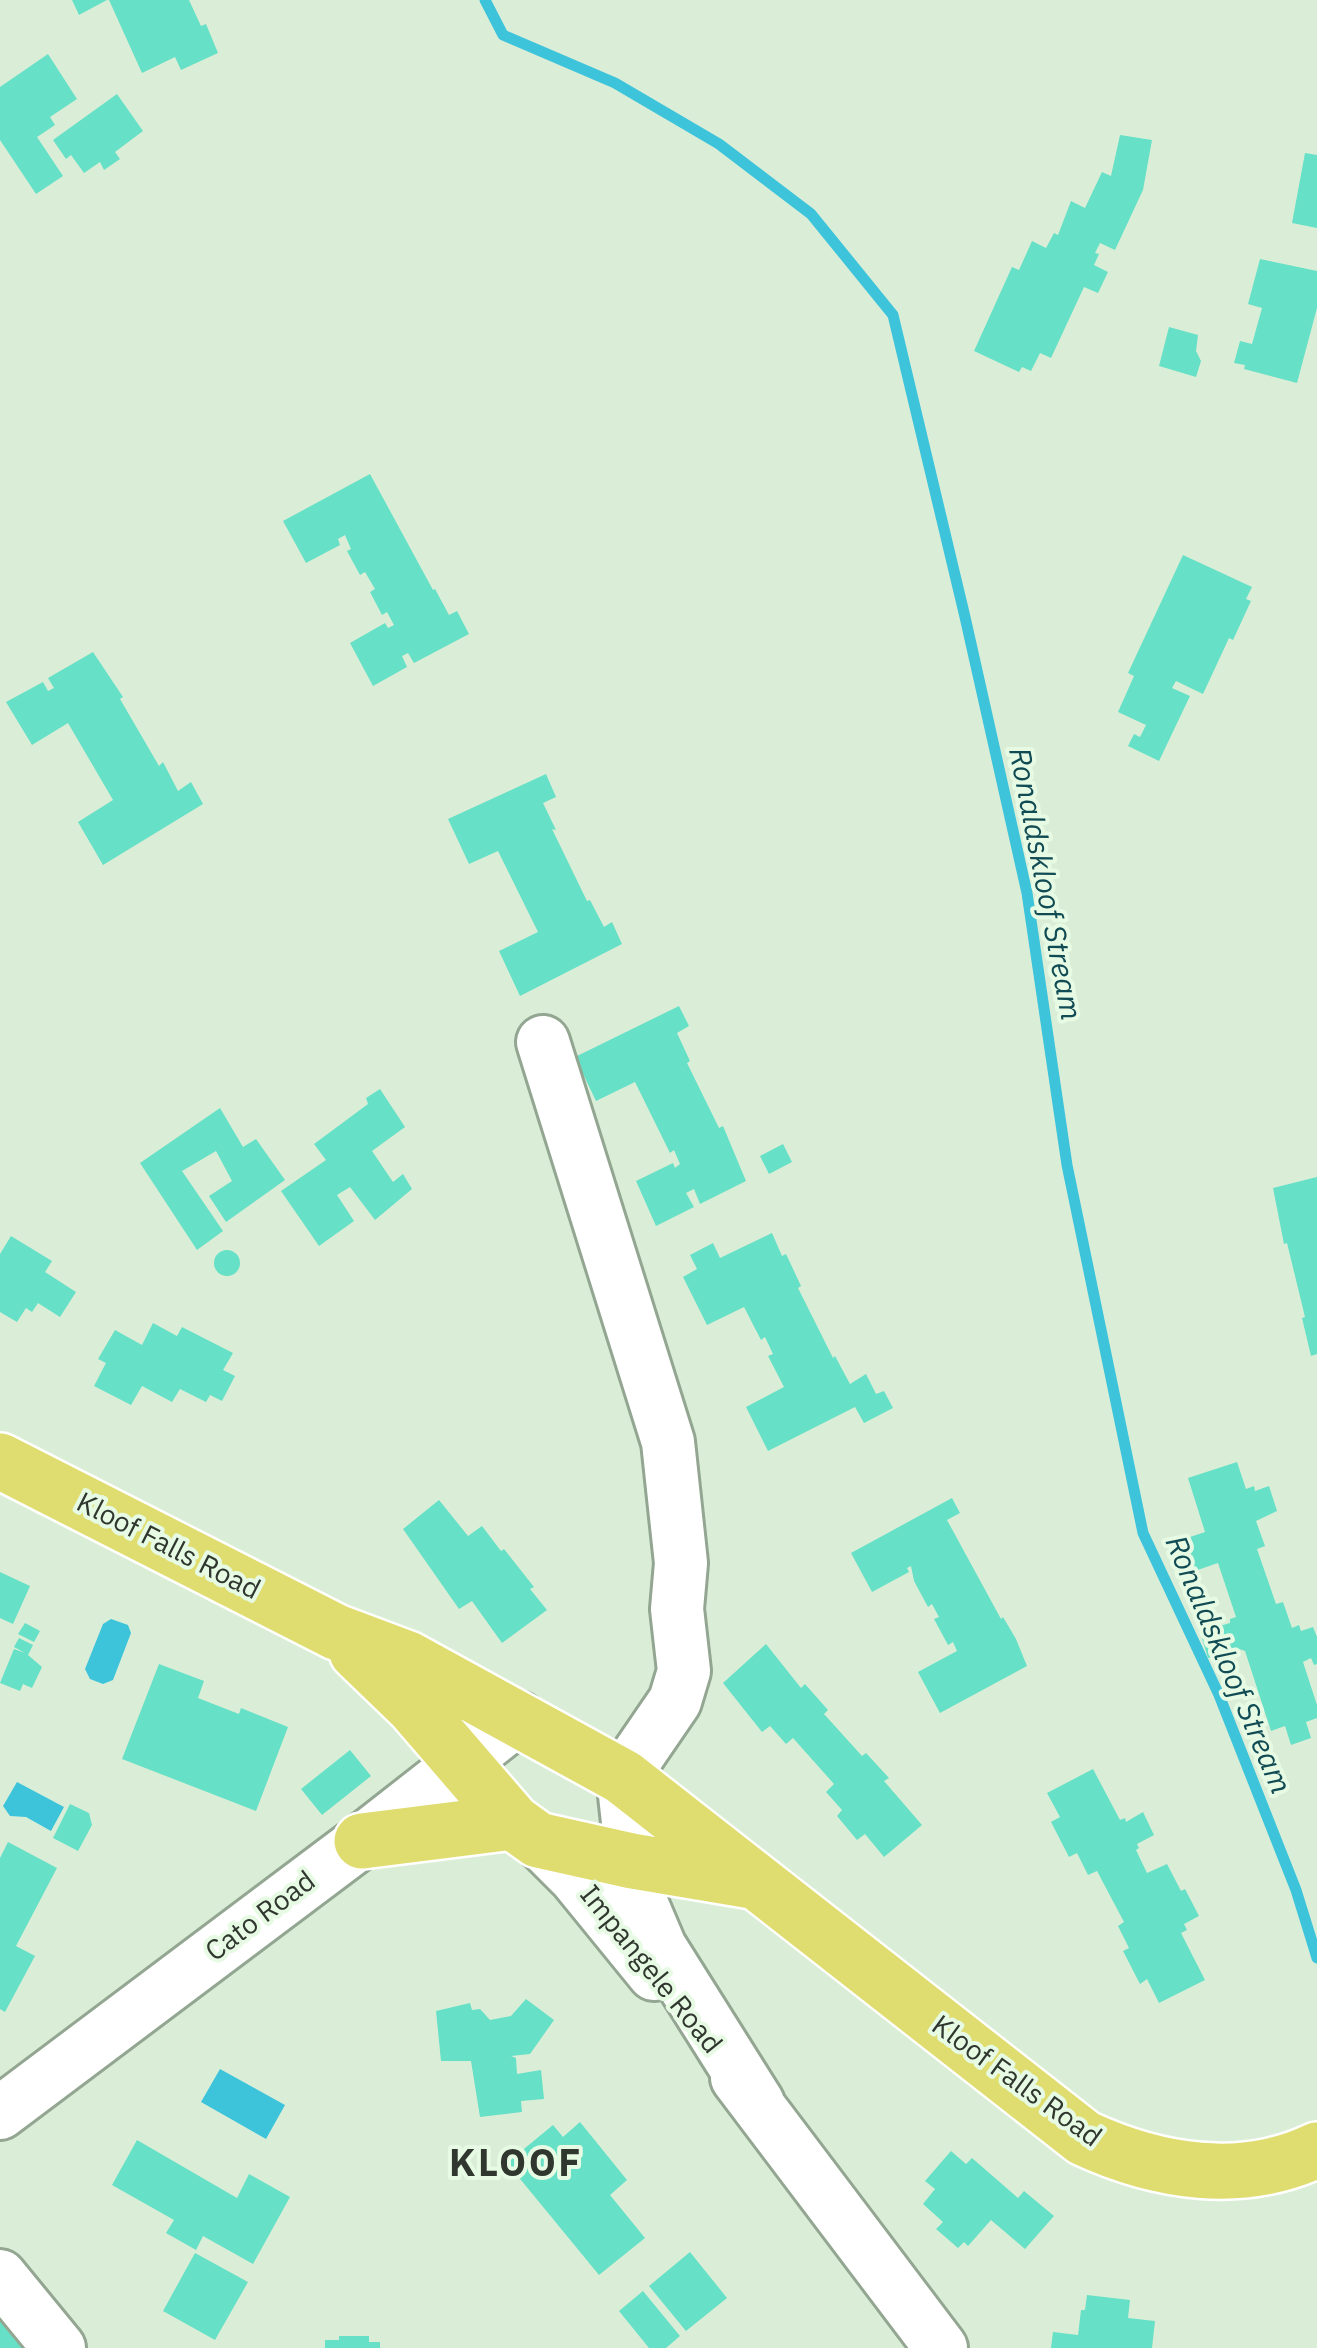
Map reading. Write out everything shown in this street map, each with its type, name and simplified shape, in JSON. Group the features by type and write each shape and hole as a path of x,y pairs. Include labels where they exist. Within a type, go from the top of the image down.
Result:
{"main road":[{"name":"Kloof Falls Road","path":"0,1461 336,1632 408,1659 623,1777 1084,2138 1137,2161 1201,2170 1263,2170 1317,2150"},
{"name":"Kloof Falls Road","path":"336,1632 414,1708 460,1764 525,1831 632,1862 754,1881"},
{"path":"362,1841 525,1831"}],"street":[{"path":"543,1042 668,1442 681,1564 676,1608 684,1671 675,1701 623,1777"},
{"name":"Cato Road","path":"0,2113 519,1718"},
{"name":"Impangele Road","path":"623,1777 635,1886 660,1947 758,2103"},
{"name":"Impangele Road","path":"525,1831 575,1877 758,2103 941,2348"},
{"path":"0,2276 59,2348"}],"water":[{"path":"111,1619 128,1625 131,1633 113,1680 103,1684 90,1679 85,1669 103,1624"},
{"path":"17,1782 64,1807 51,1831 26,1817 10,1816 3,1806"},
{"path":"220,2069 285,2105 266,2139 201,2102"}],"building":[{"path":"72,0 107,0 79,15"},
{"path":"109,0 189,0 201,26 206,24 218,53 181,70 175,57 142,73"},
{"path":"48,54 77,99 50,117 55,125 37,137 63,176 36,194 0,140 0,87"},
{"path":"117,94 143,131 115,152 120,159 104,170 100,162 84,173 71,155 66,159 53,140"},
{"path":"1120,135 1152,140 1143,190 1115,250 1100,243 1095,253 1099,254 1094,265 1108,272 1098,293 1084,287 1051,358 1040,353 1031,371 1022,367 1019,372 974,351 1012,267 1019,270 1032,241 1046,248 1054,233 1058,235 1071,201 1085,208 1102,172 1111,176"},
{"path":"1305,153 1317,155 1317,228 1292,223"},
{"path":"1260,259 1317,271 1317,308 1297,383 1234,363 1240,341 1252,344 1262,308 1248,304"},
{"path":"1169,327 1198,335 1196,351 1201,361 1196,377 1159,366"},
{"path":"370,474 433,590 449,615 457,611 469,634 414,663 408,653 402,656 407,667 373,686 350,643 385,623 388,628 394,625 387,612 382,615 370,592 375,589 365,572 360,575 347,551 351,549 345,535 338,539 340,545 306,563 283,521"},
{"path":"1183,555 1252,587 1246,599 1251,601 1203,694 1176,681 1172,688 1190,696 1159,761 1128,746 1134,734 1140,737 1146,725 1118,712 1134,676 1128,673"},
{"path":"93,652 123,697 120,699 159,766 163,762 178,791 191,782 203,804 103,865 78,822 113,800 68,723 32,745 6,702 43,682 48,691 54,688 48,678"},
{"path":"546,774 556,797 543,803 556,830 552,829 587,901 590,900 604,927 612,922 622,944 520,996 499,951 538,932 498,851 469,864 448,819"},
{"path":"679,1006 689,1026 677,1033 690,1061 687,1063 719,1128 723,1126 746,1181 700,1204 694,1189 686,1193 694,1207 656,1226 636,1181 673,1163 675,1168 680,1164 674,1150 670,1153 635,1082 596,1101 575,1057"},
{"path":"380,1089 405,1127 372,1151 393,1182 403,1174 412,1189 375,1220 350,1187 337,1195 354,1221 319,1246 281,1191 326,1160 314,1144 368,1104 366,1098"},
{"path":"220,1108 243,1147 256,1139 285,1180 226,1222 209,1196 232,1181 216,1151 182,1171 223,1231 197,1250 140,1163"},
{"path":"783,1144 792,1162 769,1174 760,1156"},
{"path":"1317,1177 1317,1354 1311,1356 1273,1188"},
{"path":"772,1233 782,1256 786,1254 801,1286 798,1288 833,1358 850,1384 866,1374 876,1394 884,1391 893,1408 864,1423 855,1407 768,1451 746,1407 784,1387 768,1356 773,1354 765,1337 761,1340 744,1307 707,1325 683,1277 697,1269 690,1255 713,1243 720,1258"},
{"path":"11,1236 52,1261 45,1272 76,1292 60,1317 38,1303 32,1312 26,1308 17,1322 0,1312 0,1254"},
{"path":"227,1250 236,1254 240,1263 236,1272 227,1276 218,1272 214,1263 218,1254"},
{"path":"153,1323 177,1336 182,1327 233,1353 223,1370 235,1376 222,1401 210,1395 206,1402 180,1389 172,1402 142,1386 131,1405 94,1386 106,1363 98,1359 115,1330 142,1345"},
{"path":"1237,1462 1246,1489 1254,1486 1255,1491 1269,1486 1277,1511 1256,1521 1265,1546 1257,1549 1276,1604 1283,1602 1292,1628 1299,1625 1301,1631 1313,1627 1317,1637 1317,1664 1311,1658 1303,1662 1317,1705 1317,1718 1306,1722 1311,1738 1291,1745 1285,1726 1271,1731 1245,1651 1239,1649 1208,1658 1200,1632 1230,1623 1236,1617 1218,1563 1180,1576 1169,1544 1205,1532 1188,1478"},
{"path":"952,1498 960,1513 947,1520 1016,1639 1027,1666 940,1713 918,1672 957,1651 953,1642 948,1645 934,1619 939,1617 932,1604 928,1607 911,1566 907,1568 909,1572 872,1592 851,1553"},
{"path":"439,1500 468,1536 482,1526 534,1587 530,1589 547,1610 502,1643 472,1601 459,1609 403,1529"},
{"path":"0,1572 30,1586 13,1624 0,1618"},
{"path":"25,1623 40,1631 34,1642 18,1634"},
{"path":"19,1638 33,1645 28,1655 42,1667 32,1688 23,1684 20,1691 0,1683 14,1649 25,1653 14,1647"},
{"path":"766,1644 801,1688 805,1684 828,1710 824,1714 862,1756 866,1753 889,1778 884,1781 922,1825 884,1857 865,1834 857,1840 837,1816 842,1810 826,1792 834,1784 793,1738 786,1744 770,1726 762,1732 723,1683"},
{"path":"159,1664 204,1681 198,1698 239,1714 241,1708 288,1727 256,1811 122,1759"},
{"path":"350,1750 371,1776 322,1815 301,1789"},
{"path":"1093,1769 1120,1820 1125,1818 1126,1822 1143,1812 1154,1835 1137,1844 1136,1850 1147,1873 1167,1864 1199,1916 1184,1924 1187,1930 1181,1933 1205,1980 1159,2003 1147,1979 1140,1984 1123,1951 1129,1948 1118,1926 1124,1922 1097,1871 1088,1875 1077,1853 1069,1857 1051,1822 1060,1817 1047,1793"},
{"path":"70,1804 89,1813 92,1825 78,1851 53,1838"},
{"path":"8,1842 57,1868 16,1946 35,1956 5,2012 0,2009 0,1858"},
{"path":"526,1999 554,2020 530,2054 511,2056 516,2058 517,2074 541,2070 544,2099 521,2101 522,2112 480,2117 471,2061 441,2061 436,2011 470,2003 472,2010 480,2009 490,2020 511,2016"},
{"path":"580,2122 627,2180 610,2195 645,2238 599,2275 507,2163 553,2125 563,2137"},
{"path":"137,2140 237,2198 249,2174 290,2197 253,2264 203,2236 196,2250 166,2233 174,2220 112,2185"},
{"path":"951,2151 966,2164 972,2158 1018,2198 1024,2191 1054,2216 1025,2249 991,2220 968,2246 964,2242 958,2248 936,2229 943,2222 923,2204 935,2189 925,2181"},
{"path":"690,2252 727,2298 686,2331 649,2286"},
{"path":"195,2253 248,2282 215,2340 163,2311"},
{"path":"643,2291 680,2336 666,2348 649,2348 619,2311"},
{"path":"1087,2295 1130,2300 1128,2318 1155,2321 1152,2348 1051,2348 1053,2332 1078,2335"},
{"path":"0,2318 23,2348 0,2348"},
{"path":"339,2336 369,2336 369,2342 380,2342 380,2348 325,2348 325,2340 339,2340"}],"waterway":[{"name":"Ronaldskloof Stream","path":"485,0 503,35 615,83 719,144 811,214 893,315 1027,893 1067,1165 1143,1533 1219,1695 1296,1890 1317,1958"}],"district":[{"name":"KLOOF","path":"516,2165"}]}
